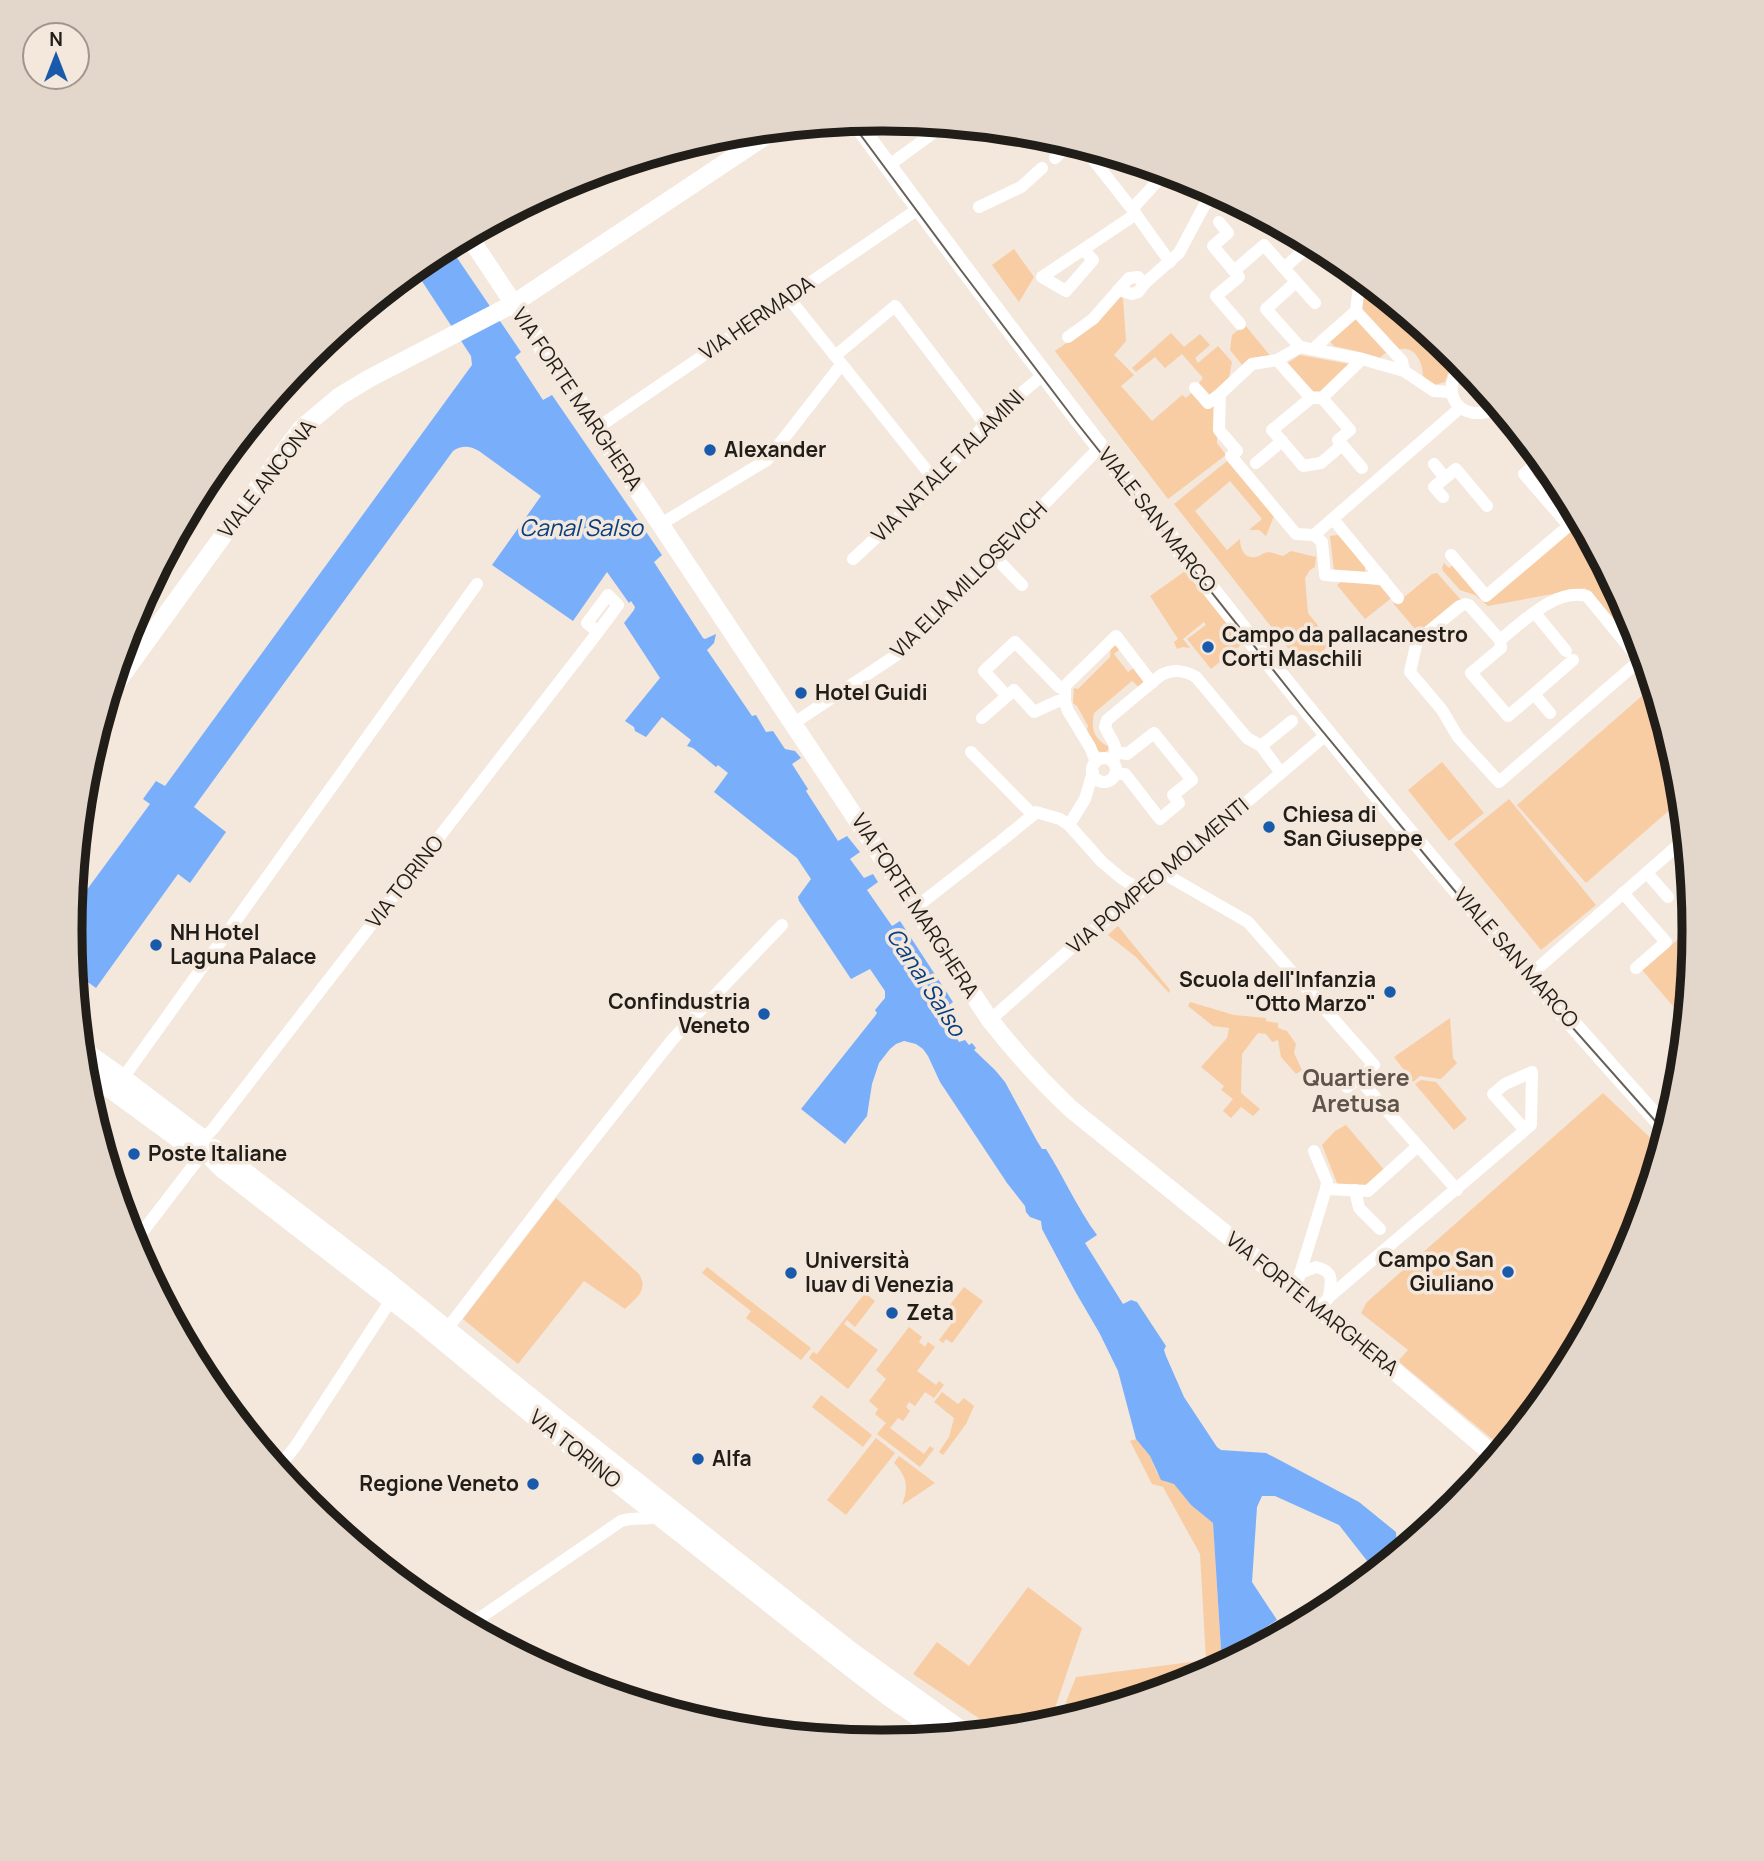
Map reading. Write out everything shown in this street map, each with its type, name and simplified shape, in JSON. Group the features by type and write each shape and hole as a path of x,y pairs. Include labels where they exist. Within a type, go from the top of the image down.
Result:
{"street":[{"name":"VIALE SAN MARCO","path":"863,131 918,209 1100,448 1327,734 1530,975 1658,1120"},
{"path":"888,166 935,132"},
{"name":"VIALE ANCONA","path":"126,670 302,428 325,408 355,387 507,307 758,141"},
{"path":"1055,158 1062,152"},
{"path":"1093,159 1170,262"},
{"path":"979,207 1021,187 1042,168"},
{"path":"1084,250 1134,212 1159,181"},
{"path":"1068,337 1093,319 1118,290 1138,292 1180,253 1209,201"},
{"name":"VIA HERMADA","path":"597,428 918,209"},
{"path":"1219,222 1228,233 1213,246 1240,277 1216,296 1240,324"},
{"name":"VIA FORTE MARGHERA","path":"473,244 507,307 597,428 990,1020 1024,1062 1045,1086 1071,1109 1298,1281 1378,1357 1489,1451"},
{"path":"1234,271 1264,245 1315,303"},
{"path":"1283,268 1303,251"},
{"path":"1296,282 1266,309 1307,348 1404,371 1434,391 1451,392"},
{"path":"1195,388 1208,403 1252,364 1277,360 1307,348 1356,311 1358,288"},
{"path":"788,297 936,482"},
{"path":"661,524 767,460 838,361 895,306 985,424"},
{"path":"1356,311 1402,361 1404,371"},
{"path":"1277,360 1316,398 1350,430 1321,463 1303,466 1272,430 1316,398 1362,359"},
{"path":"1456,373 1451,392 1460,408 1476,414 1489,411"},
{"name":"VIA NATALE TALAMINI","path":"853,559 936,482 985,424 1044,374"},
{"path":"1220,394 1219,430 1237,451 1231,456 1296,534 1314,536 1322,542 1325,575 1383,579"},
{"path":"1314,536 1460,408"},
{"path":"1256,463 1282,441"},
{"path":"1340,442 1362,468"},
{"name":"VIA ELIA MILLOSEVICH","path":"794,723 898,654 1100,448"},
{"path":"1434,464 1445,478"},
{"path":"1533,467 1524,474 1564,513"},
{"path":"1443,498 1434,487 1456,469 1487,506"},
{"path":"1333,519 1398,598"},
{"path":"1451,555 1486,596 1571,524"},
{"path":"994,556 1022,585"},
{"path":"123,1078 477,584"},
{"path":"1500,640 1550,601 1580,594 1587,596 1630,649"},
{"path":"1535,613 1569,656 1534,694 1508,716 1471,673 1501,648 1500,640 1469,605 1460,606 1417,641 1410,672 1442,710 1458,737 1499,782 1636,664"},
{"name":"VIA TORINO","path":"97,1079 188,1146 205,1144 598,632"},
{"path":"1085,799 1094,767 1103,758 1110,760 1113,767 1125,775 1160,819 1179,803 1173,795 1192,780 1154,733 1127,754 1113,767 1100,781 1094,767 1090,747 1065,702 1067,684 1116,636 1152,682"},
{"path":"1065,688 1059,687 1015,642 984,671 1034,712 1058,701 1065,702"},
{"path":"1069,825 1085,799 1113,767 1116,746 1105,723 1152,682 1170,671 1189,673 1196,677 1247,738 1261,747 1281,773"},
{"path":"982,718 1010,693"},
{"path":"1534,694 1550,713"},
{"path":"1261,747 1292,721"},
{"name":"VIA POMPEO MOLMENTI","path":"990,1020 1076,944 1327,734"},
{"path":"971,752 1032,815"},
{"path":"915,908 1036,812 1060,819 1069,825 1102,862 1142,891"},
{"path":"1530,975 1677,846"},
{"path":"1163,873 1248,922 1374,1065 1347,1087"},
{"path":"1647,873 1668,897"},
{"path":"1623,893 1666,942 1636,968"},
{"path":"447,1329 672,1040 782,925"},
{"name":"VIA TORINO","path":"93,1057 363,1262 850,1650 956,1726"},
{"path":"1324,1303 1531,1125 1532,1072 1505,1084 1493,1094 1525,1130"},
{"path":"1359,1079 1457,1189"},
{"path":"142,1234 196,1161 205,1144"},
{"name":"VIA TORINO","path":"205,1144 222,1169 391,1300 847,1665 935,1729"},
{"path":"1326,1189 1368,1191 1418,1146"},
{"path":"1298,1281 1326,1189 1326,1182 1314,1151"},
{"path":"1355,1190 1359,1208 1380,1229"},
{"path":"1298,1281 1311,1267 1326,1270 1332,1280 1324,1303"},
{"path":"284,1461 391,1300"},
{"path":"621,1521 630,1493"},
{"path":"477,1620 621,1521 634,1517 649,1520 660,1516"}],"shaded area":[{"path":"1014,249 1034,277 1019,302 992,265"},
{"path":"1362,291 1450,367 1445,382 1434,385 1423,376 1421,365 1413,352 1398,350 1361,310"},
{"path":"1121,296 1126,341 1114,355 1134,375 1121,386 1152,421 1182,395 1186,398 1194,391 1217,398 1217,443 1226,455 1168,499 1055,351 1098,321"},
{"path":"1356,318 1388,352 1380,358 1334,346 1328,339"},
{"path":"1245,325 1272,358 1244,367 1230,350 1232,335"},
{"path":"1171,333 1184,347 1200,334 1210,345 1195,358 1198,363 1218,346 1232,362 1228,383 1212,397 1199,383 1203,378 1182,354 1165,368 1155,357 1136,372 1132,368"},
{"path":"1300,355 1349,364 1322,391 1312,391 1286,364"},
{"path":"1227,461 1274,516 1266,536 1259,530 1249,530 1262,519 1230,481 1195,511 1227,550 1240,539 1243,551 1251,557 1269,552 1283,556 1291,551 1316,557 1315,567 1305,578 1308,613 1332,643 1303,667 1174,504"},
{"path":"1573,528 1625,635 1585,588 1488,606 1475,595 1460,590 1443,571 1444,563 1449,568 1455,564 1482,597"},
{"path":"1338,535 1365,566 1365,574 1334,571 1330,536"},
{"path":"1188,569 1246,641 1211,669 1187,639 1206,625 1204,622 1183,639 1190,648 1177,649 1174,642 1178,639 1150,596"},
{"path":"1437,573 1461,600 1456,601 1423,629 1415,629 1393,603"},
{"path":"1342,581 1385,586 1394,596 1365,619 1337,585"},
{"path":"1115,644 1120,649 1114,654 1128,672 1135,667 1147,683 1141,689 1132,681 1094,713 1094,732 1099,740 1108,746 1104,753 1098,751 1087,730 1088,726 1073,703 1074,688 1078,689 1110,657 1111,646"},
{"path":"1643,695 1647,699 1672,808 1586,883 1517,805"},
{"path":"1442,762 1484,813 1449,841 1408,790"},
{"path":"1509,799 1596,905 1541,950 1454,844"},
{"path":"1118,926 1170,990 1169,993 1136,957 1108,935"},
{"path":"1682,936 1677,1011 1642,970"},
{"path":"1190,1002 1234,1015 1266,1018 1266,1021 1278,1023 1278,1028 1287,1031 1296,1044 1294,1053 1302,1070 1296,1074 1281,1057 1278,1040 1272,1042 1266,1034 1258,1033 1242,1054 1241,1093 1260,1109 1253,1116 1241,1107 1231,1118 1223,1111 1233,1099 1221,1090 1224,1086 1201,1067 1227,1038 1229,1028 1213,1026 1188,1006"},
{"path":"1450,1018 1453,1058 1457,1063 1441,1079 1420,1076 1413,1082 1394,1057"},
{"path":"1421,1080 1436,1082 1467,1119 1454,1130 1415,1084"},
{"name":"Campo San Giuliano","path":"1603,1093 1653,1140 1621,1237 1599,1284 1547,1375 1496,1442 1398,1361 1408,1350 1361,1313 1367,1302"},
{"path":"1346,1125 1386,1172 1368,1188 1339,1188 1322,1145 1335,1131"},
{"path":"556,1198 639,1274 643,1285 637,1297 625,1309 584,1281 518,1364 463,1319"},
{"path":"707,1267 811,1348 801,1360 746,1318 751,1311 702,1273"},
{"path":"964,1287 983,1301 952,1343 946,1339 943,1343 939,1340 952,1323 942,1315"},
{"path":"865,1293 875,1301 855,1327 847,1320 844,1324 878,1350 848,1389 809,1358 813,1352 817,1354"},
{"path":"909,1327 922,1337 919,1342 925,1347 928,1342 935,1347 917,1371 936,1385 939,1381 944,1385 934,1398 925,1392 915,1406 909,1402 906,1407 910,1411 903,1421 898,1418 890,1428 924,1454 930,1446 934,1449 920,1467 877,1434 886,1423 875,1414 878,1409 869,1401 886,1379 876,1370"},
{"path":"942,1392 958,1404 964,1398 974,1406 966,1424 943,1455 939,1452 949,1437 954,1418 934,1402"},
{"path":"821,1395 872,1435 863,1447 812,1407"},
{"path":"876,1438 895,1453 846,1515 827,1500"},
{"path":"1136,1439 1150,1456 1157,1473 1166,1482 1174,1483 1191,1505 1213,1523 1221,1654 1139,1688 1063,1709 1076,1677 1206,1660 1200,1554 1163,1487 1152,1484 1130,1441"},
{"path":"899,1456 935,1483 902,1505 906,1482 894,1463"},
{"path":"1028,1587 1082,1628 1054,1711 986,1723 913,1674 937,1642 969,1666"}],"water":[{"name":"Canal Salso","path":"455,255 521,352 515,357 543,400 552,395 662,555 654,562 703,638 716,634 714,643 707,650 752,716 756,715 766,732 773,731 785,749 795,751 801,758 792,764 808,789 806,791 838,841 847,836 860,852 850,859 864,878 873,874 878,882 867,890 892,926 900,921 953,1002 948,1006 960,1024 951,1029 959,1042 965,1040 969,1045 972,1043 976,1048 974,1050 1005,1082 1037,1141 1042,1149 1046,1149 1097,1235 1085,1243 1123,1304 1131,1300 1137,1302 1166,1346 1166,1356 1184,1397 1217,1447 1221,1450 1266,1453 1359,1502 1396,1532 1397,1542 1373,1562 1368,1562 1339,1525 1275,1496 1262,1496 1257,1507 1252,1582 1277,1620 1255,1634 1255,1638 1221,1654 1213,1523 1191,1505 1174,1484 1161,1480 1150,1456 1136,1439 1118,1371 1042,1229 1041,1221 1030,1217 1026,1212 1025,1206 940,1082 928,1056 916,1044 904,1041 896,1044 879,1063 872,1084 867,1116 845,1144 801,1109 875,1016 875,1010 885,998 885,991 870,969 851,979 799,901 798,897 811,879 797,858 714,792 728,773 687,746 691,740 662,717 646,737 625,721 660,678 624,623 635,607 631,601 629,603 607,572 573,621 492,565 541,496 479,451 466,447 453,451 194,807 226,832 190,883 178,874 96,988 84,979 83,895 150,804 143,799 156,781 165,786 472,365 471,356 420,278"}],"tram line":[{"path":"858,131 1077,423 1305,710 1502,948 1657,1123"}],"place":[{"name":"Alexander","path":"710,450"},
{"name":"Campo da pallacanestro Corti Maschili","path":"1208,647"},
{"name":"Hotel Guidi","path":"801,693"},
{"name":"Chiesa di San Giuseppe","path":"1269,827"},
{"name":"NH Hotel Laguna Palace","path":"156,945"},
{"name":"Scuola dell'Infanzia \"Otto Marzo\"","path":"1390,992"},
{"name":"Confindustria Veneto","path":"764,1014"},
{"name":"Poste Italiane","path":"134,1154"},
{"name":"Campo San Giuliano","path":"1508,1272"},
{"name":"Università Iuav di Venezia","path":"791,1273"},
{"name":"Zeta","path":"892,1313"},
{"name":"Alfa","path":"698,1459"},
{"name":"Regione Veneto","path":"533,1484"}],"district":[{"name":"Quartiere Aretusa","path":"1356,1091"}]}
